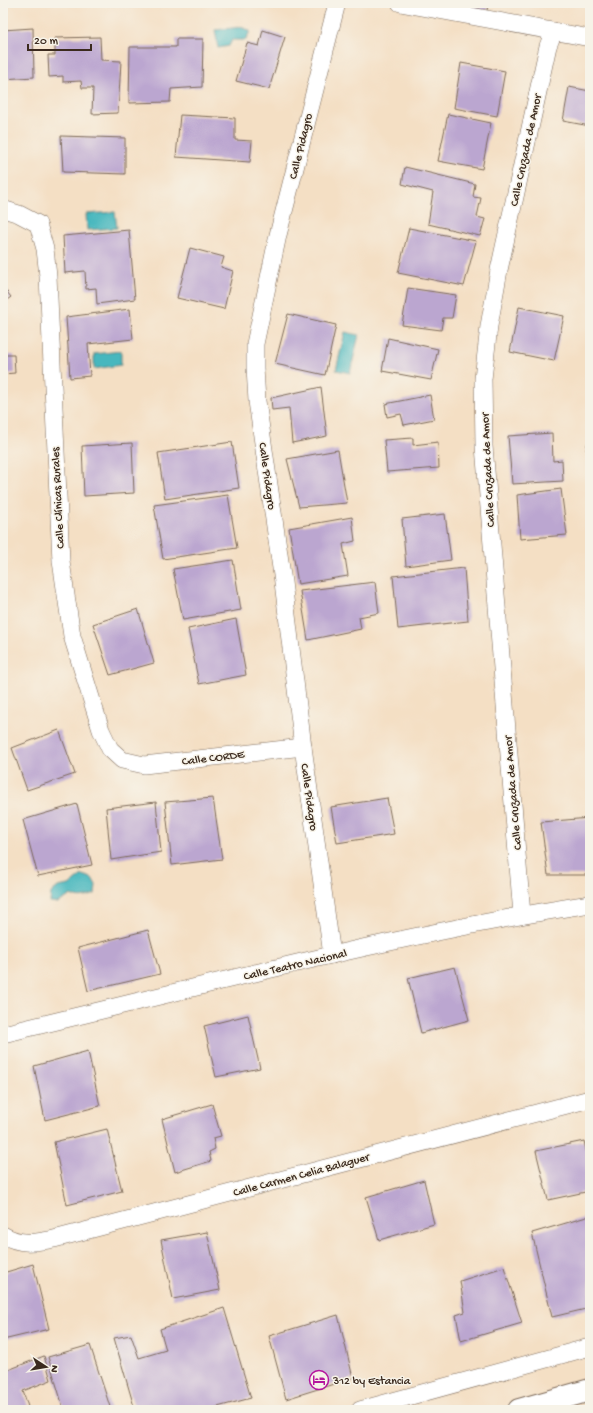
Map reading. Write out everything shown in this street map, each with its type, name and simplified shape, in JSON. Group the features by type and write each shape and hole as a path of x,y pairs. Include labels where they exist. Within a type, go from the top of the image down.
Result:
{"main road":[{"path":"519,1410 590,1390"}],"street":[{"name":"Calle Pidagro","path":"332,955 303,747 291,636 257,401 255,344 278,235 337,3"},
{"path":"400,3 590,38"},
{"name":"Calle Cruzada de Amor","path":"522,915 484,446 483,380 489,326 499,270 548,46 554,31"},
{"name":"Calle Clínicas Rurales","path":"3,209 19,214 38,224 45,249 48,276 60,553 72,636 101,730 110,749 122,760"},
{"name":"Calle CORDE","path":"122,760 144,765 303,747"},
{"name":"Calle Teatro Nacional","path":"3,1034 332,955 522,915 590,904"},
{"name":"Calle Carmen Celia Balaguer","path":"7,1238 32,1244 54,1239 590,1099"},
{"path":"360,1410 590,1348"}],"water":[{"path":"241,27 250,31 246,40 232,40 229,46 218,48 215,30"},
{"path":"115,212 117,228 87,230 86,214"},
{"path":"345,332 359,335 350,373 336,370"},
{"path":"121,351 121,365 94,369 94,354"},
{"path":"82,875 92,878 96,885 95,894 80,898 71,895 58,903 50,902 51,893 58,887 69,885"}],"building":[{"path":"452,3 488,3 487,11"},
{"path":"33,28 34,77 3,79 3,30"},
{"path":"263,30 285,37 269,89 236,81 247,43 259,46"},
{"path":"100,37 101,60 121,61 118,113 92,114 93,88 82,88 81,81 63,82 63,76 49,77 48,55 55,55 55,38"},
{"path":"176,39 203,39 202,87 171,89 170,102 129,103 130,47 176,47"},
{"path":"461,63 505,71 497,116 454,108"},
{"path":"569,87 590,91 590,126 563,121"},
{"path":"448,114 491,123 482,169 438,161"},
{"path":"180,115 235,118 235,140 252,141 250,162 176,157"},
{"path":"61,136 125,138 125,174 63,172"},
{"path":"405,167 475,184 473,197 481,198 477,217 485,219 480,236 428,224 433,192 402,184"},
{"path":"409,228 476,241 464,286 398,273"},
{"path":"129,230 135,299 97,304 96,288 86,289 85,271 65,273 63,236"},
{"path":"190,248 224,257 221,267 233,271 224,309 177,298"},
{"path":"3,287 11,297 3,303"},
{"path":"408,288 456,295 452,318 443,318 441,330 402,325"},
{"path":"519,307 564,316 554,361 510,352"},
{"path":"130,309 133,339 88,344 90,376 70,378 66,317"},
{"path":"288,314 336,325 325,375 275,364"},
{"path":"388,338 438,349 431,380 382,371"},
{"path":"3,355 14,355 15,373 3,374"},
{"path":"321,387 327,436 292,443 289,408 272,410 271,398"},
{"path":"430,395 434,419 404,425 401,414 387,417 385,404"},
{"path":"552,433 553,461 562,460 563,481 512,484 508,436"},
{"path":"590,435 590,451 586,450"},
{"path":"413,438 413,445 438,442 439,468 387,472 384,440"},
{"path":"232,442 239,488 165,499 158,453"},
{"path":"132,443 134,493 84,496 82,446"},
{"path":"338,450 347,503 299,507 287,459"},
{"path":"561,489 567,535 520,539 517,495"},
{"path":"228,495 237,548 163,559 154,505"},
{"path":"445,514 451,560 406,566 402,519"},
{"path":"352,517 355,541 343,544 348,576 298,584 289,528"},
{"path":"233,560 241,610 183,620 173,569"},
{"path":"464,568 468,621 398,629 393,576"},
{"path":"375,582 379,613 359,617 361,629 308,640 300,591"},
{"path":"138,609 154,663 110,675 93,624"},
{"path":"236,619 246,675 199,684 188,629"},
{"path":"59,730 75,774 27,790 12,748"},
{"path":"213,798 222,859 172,865 165,802"},
{"path":"387,798 394,834 337,843 331,807"},
{"path":"156,802 161,852 111,860 106,808"},
{"path":"77,804 92,865 38,876 23,820"},
{"path":"590,818 590,875 548,875 541,822"},
{"path":"148,930 160,974 88,991 78,948"},
{"path":"455,967 469,1020 421,1033 408,978"},
{"path":"248,1015 260,1068 216,1077 204,1026"},
{"path":"88,1051 100,1106 45,1120 34,1066"},
{"path":"212,1104 221,1136 213,1138 215,1149 209,1152 211,1161 175,1172 162,1119"},
{"path":"107,1129 122,1191 67,1205 54,1142"},
{"path":"584,1141 590,1168 590,1191 548,1200 536,1151"},
{"path":"424,1180 434,1224 379,1240 366,1197"},
{"path":"590,1216 590,1308 552,1317 532,1233"},
{"path":"207,1232 220,1290 173,1299 161,1240"},
{"path":"33,1264 49,1329 3,1340 3,1273"},
{"path":"504,1267 522,1323 461,1341 456,1315 465,1312 460,1281"},
{"path":"224,1308 251,1398 206,1410 135,1410 114,1338 131,1335 139,1358 166,1350 160,1329"},
{"path":"338,1315 353,1378 286,1399 269,1336"},
{"path":"90,1345 111,1410 64,1410 48,1357"},
{"path":"44,1356 51,1380 23,1391 29,1410 3,1410 3,1372"}],"place":[{"name":"312 by Estancia","path":"319,1380"}]}
